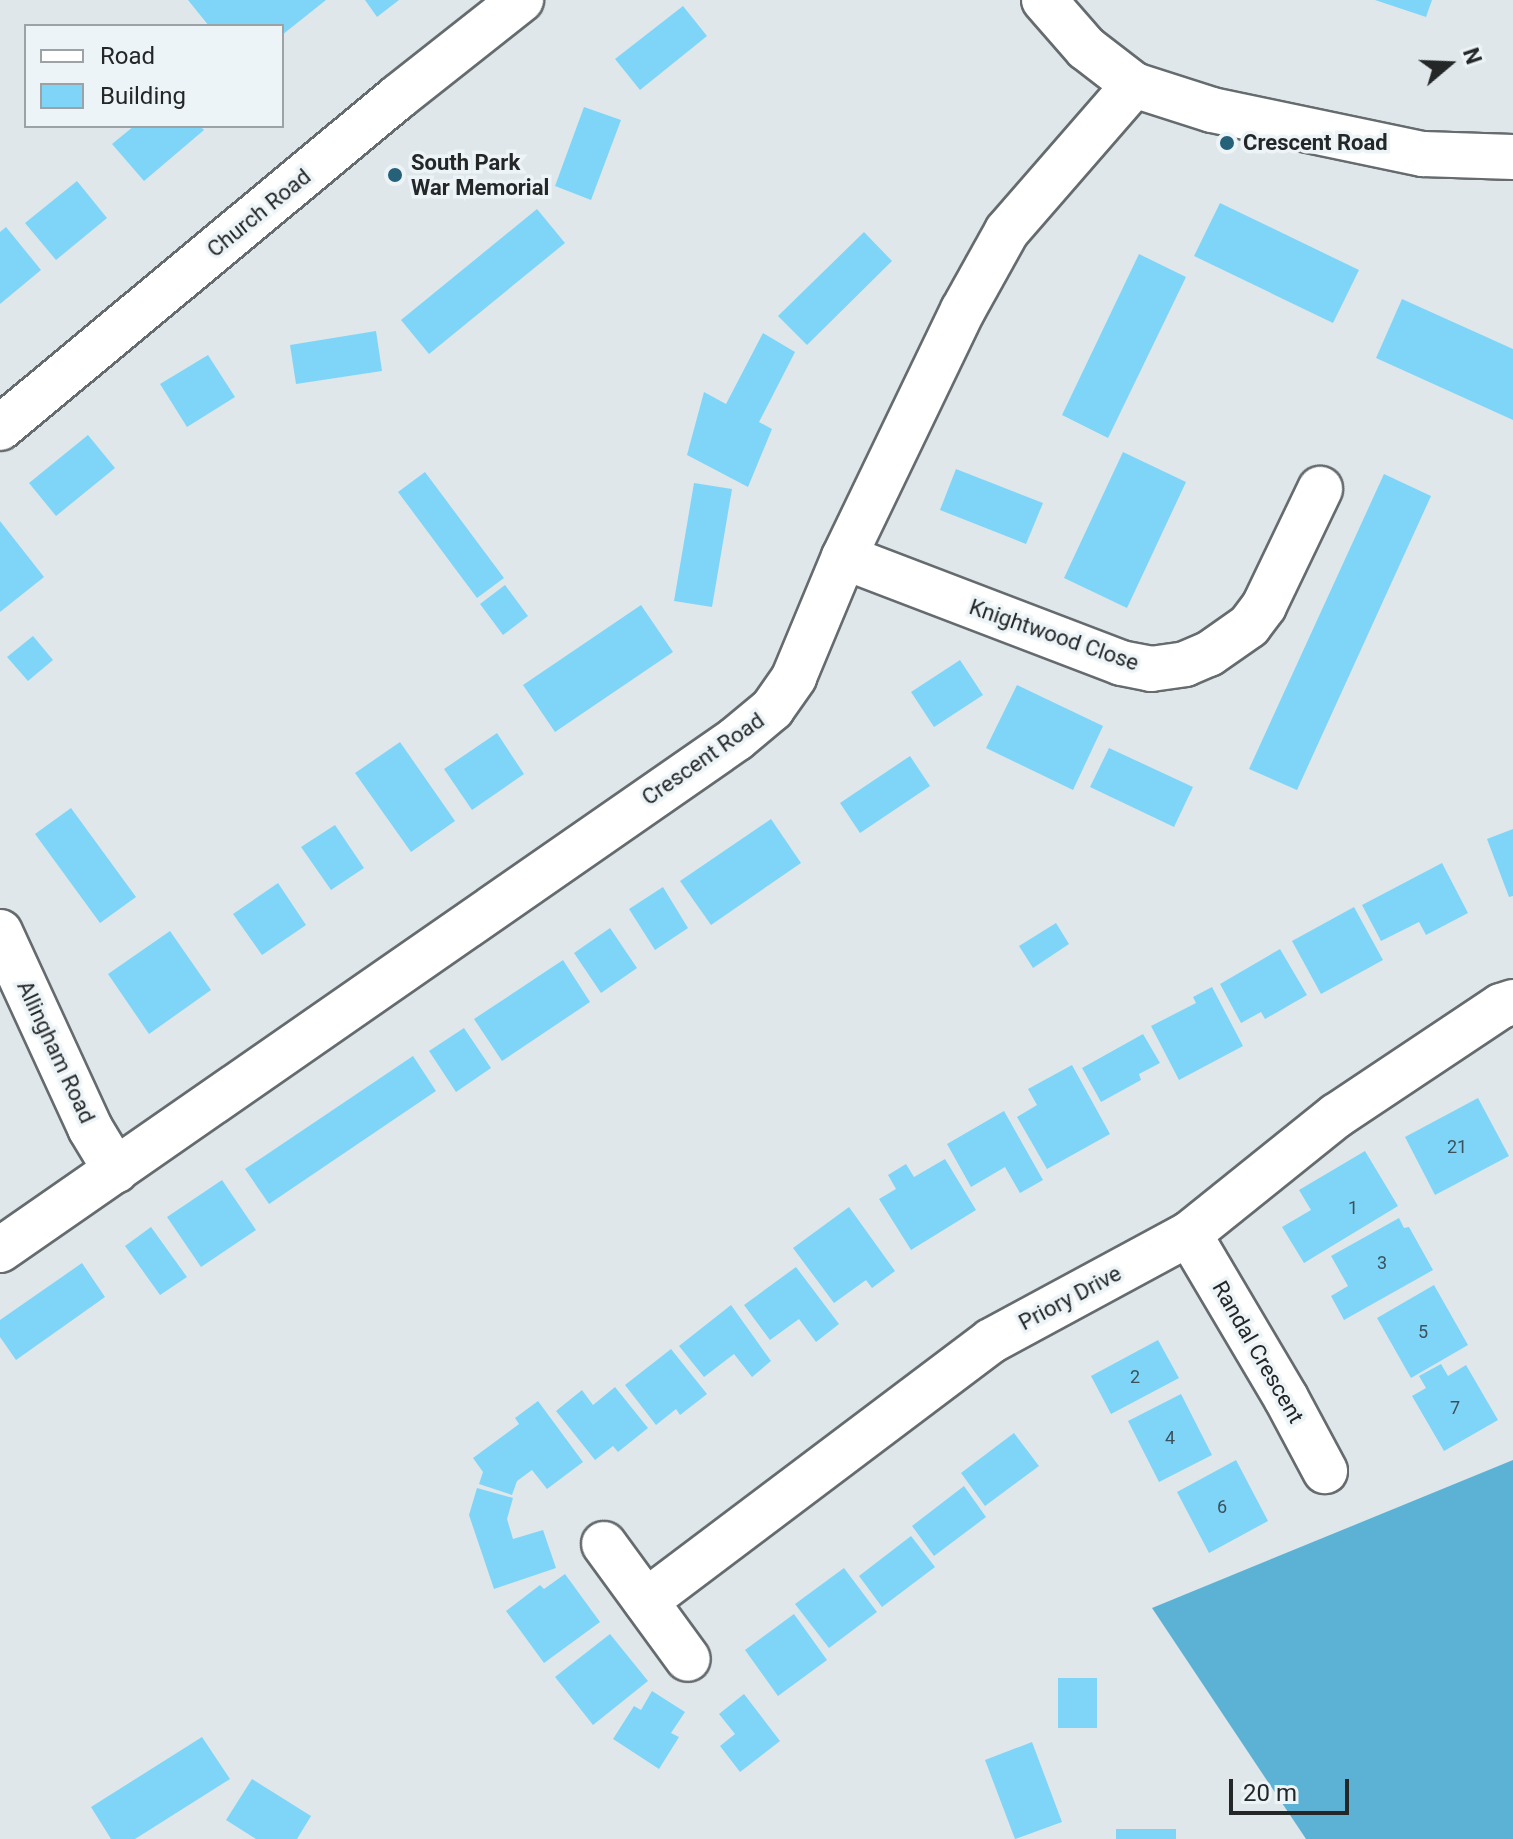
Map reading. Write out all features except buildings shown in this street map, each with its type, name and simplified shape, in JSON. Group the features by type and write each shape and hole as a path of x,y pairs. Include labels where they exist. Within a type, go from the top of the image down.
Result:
{"street":[{"name":"Church Road","path":"0,428 398,97 521,0"},
{"path":"1044,0 1086,48 1134,85 1212,110 1423,154 1513,157"},
{"name":"Crescent Road","path":"0,1250 736,739 772,709 800,664 844,557 963,310 1007,231 1134,85"},
{"name":"Knightwood Close","path":"844,557 1121,663 1151,669 1185,664 1209,654 1249,626 1264,606 1320,489"},
{"name":"Allingham Road","path":"0,932 90,1128 116,1171"},
{"name":"Priory Drive","path":"646,1601 991,1341 1189,1234 1336,1116 1509,1015"},
{"name":"Randal Crescent","path":"1189,1234 1286,1398 1325,1471"},
{"path":"604,1544 688,1659"}],"shaded area":[{"path":"1513,1460 1513,1839 1306,1839 1152,1608"}],"place":[{"name":"Crescent Road","path":"1227,143"},
{"name":"South Park War Memorial","path":"395,175"}]}
